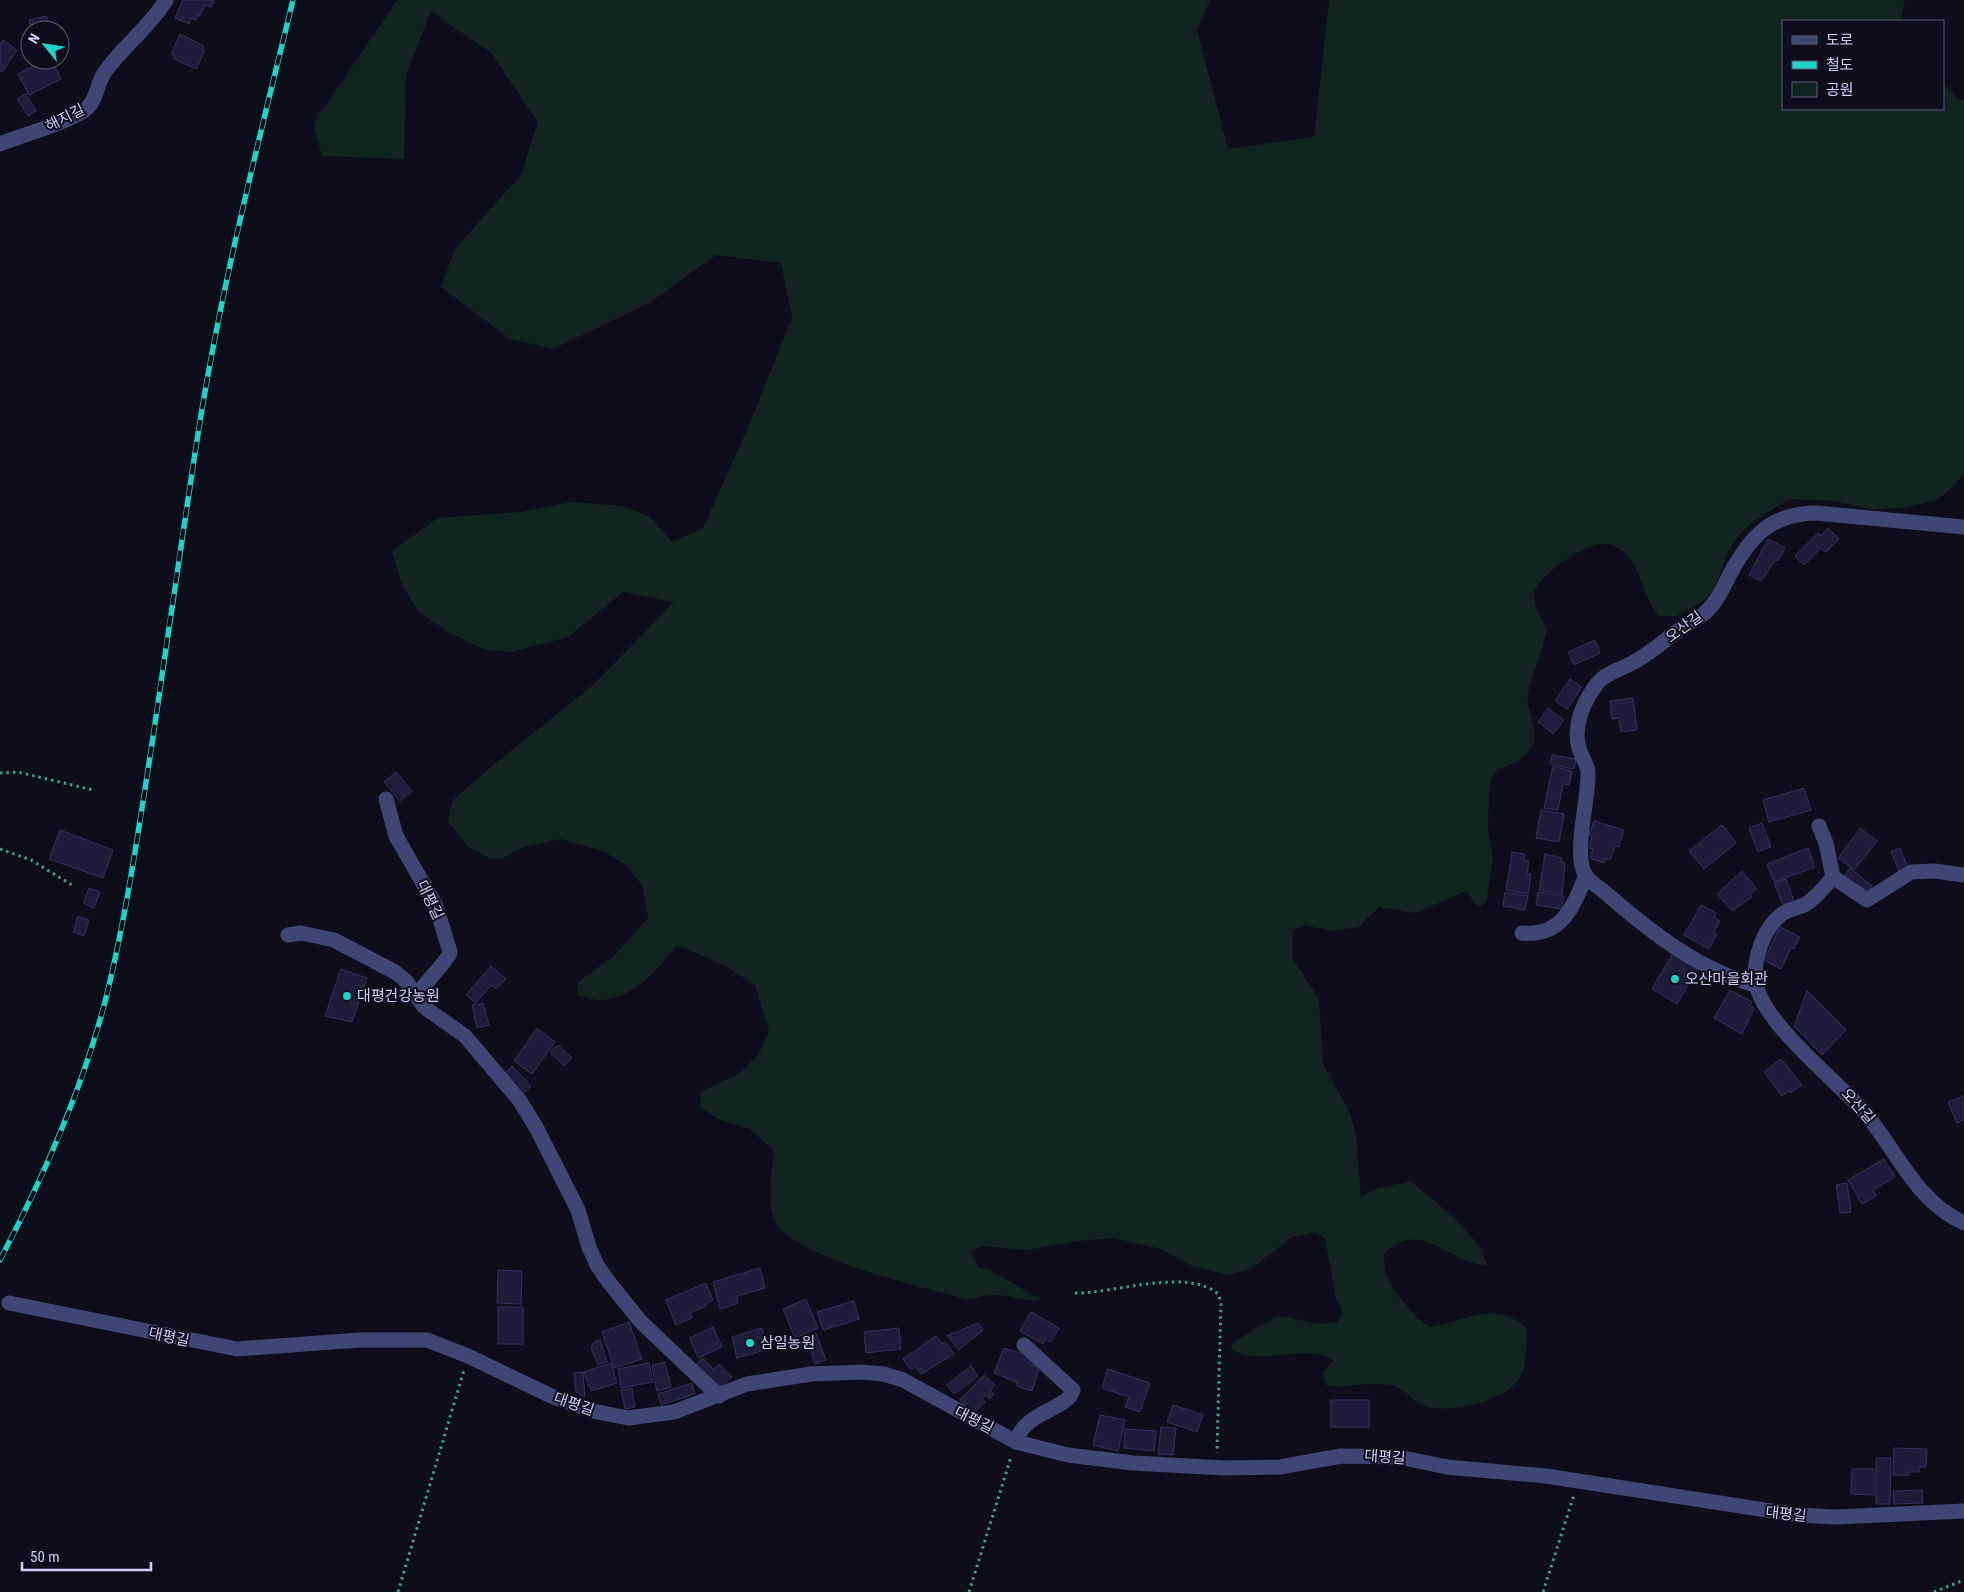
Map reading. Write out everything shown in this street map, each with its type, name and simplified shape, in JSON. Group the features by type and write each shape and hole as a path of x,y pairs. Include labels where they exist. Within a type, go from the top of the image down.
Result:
{"lane":[{"name":"해지길","path":"0,144 44,129 83,111 92,103 105,71 153,21 166,0"},
{"name":"오산길","path":"1586,875 1582,855 1582,827 1588,770 1580,751 1576,734 1590,694 1603,678 1634,662 1705,613 1720,593 1743,551 1754,537 1784,519 1806,513 1964,527"},
{"name":"대평길","path":"386,799 396,836 436,906 450,952 448,959 429,977 416,996"},
{"path":"1819,826 1826,843 1833,876 1867,900 1911,872 1935,870 1964,875"},
{"path":"1522,933 1541,933 1556,926 1569,908 1586,875 1665,941 1727,976 1755,985 1757,960 1762,941 1772,923 1782,914 1807,903 1833,876"},
{"path":"288,935 302,933 316,935 350,947 395,972 406,981 424,1007 465,1036 520,1101 536,1127 578,1210 597,1265 617,1294 641,1322 719,1396"},
{"name":"오산길","path":"1755,985 1762,1000 1783,1030 1852,1098 1879,1129 1924,1196 1953,1218 1964,1223"},
{"name":"대평길","path":"9,1303 229,1348 413,1339 435,1342 551,1396 612,1416 643,1418 660,1415 689,1408 748,1384 811,1374 861,1372 884,1374 903,1380 1016,1442 1051,1452 1089,1458 1217,1468 1280,1466 1341,1456 1399,1456 1461,1469 1578,1481 1760,1511 1816,1517 1964,1511"},
{"path":"1016,1442 1022,1426 1068,1398 1072,1390 1024,1345"}],"path":[{"path":"0,773 18,772 93,790"},
{"path":"0,849 30,860 72,885"},
{"path":"1075,1293 1158,1283 1198,1285 1218,1294 1221,1302 1217,1468"},
{"path":"398,1592 468,1356"},
{"path":"969,1592 1016,1442"},
{"path":"1543,1592 1578,1481"},
{"path":"1934,1592 1964,1580"}],"green space":[{"path":"397,0 1210,0 1197,30 1228,149 1314,137 1329,0 1905,0 1900,20 1782,20 1782,110 1944,110 1944,84 1957,99 1964,100 1964,474 1952,488 1935,501 1901,508 1871,509 1835,501 1790,499 1753,521 1739,535 1728,551 1715,588 1703,601 1677,616 1660,616 1653,608 1632,562 1626,554 1615,546 1595,545 1567,559 1542,580 1536,587 1534,594 1536,608 1547,630 1528,693 1534,739 1532,746 1524,756 1518,761 1498,769 1491,780 1488,831 1493,858 1486,902 1481,907 1475,904 1467,891 1415,913 1379,907 1358,927 1333,931 1302,925 1293,932 1292,957 1319,1000 1323,1064 1349,1111 1356,1134 1361,1197 1375,1189 1411,1181 1466,1230 1483,1253 1487,1265 1473,1263 1423,1241 1411,1240 1398,1244 1384,1254 1385,1272 1389,1281 1411,1311 1431,1327 1480,1314 1492,1313 1504,1315 1515,1320 1527,1329 1526,1355 1518,1381 1500,1395 1473,1405 1433,1408 1418,1403 1396,1386 1382,1384 1326,1385 1323,1372 1334,1360 1321,1355 1308,1353 1255,1356 1231,1349 1232,1343 1274,1318 1282,1316 1318,1324 1337,1322 1343,1314 1336,1298 1325,1239 1315,1232 1292,1237 1251,1269 1229,1275 1192,1266 1161,1249 1114,1238 1077,1241 1027,1250 982,1246 971,1252 978,1267 992,1271 1041,1300 1024,1300 993,1295 965,1299 891,1279 830,1258 805,1246 785,1233 774,1219 772,1211 770,1194 774,1150 748,1128 722,1121 700,1107 701,1092 740,1073 759,1054 769,1031 755,985 724,965 677,945 654,972 626,993 615,998 600,1000 579,996 577,983 614,956 648,918 642,885 626,865 605,852 561,839 524,847 503,858 491,859 467,846 448,821 452,801 492,766 593,685 674,602 623,592 568,637 511,652 483,649 449,632 419,612 402,585 392,551 438,518 521,512 572,502 623,506 650,517 672,542 703,528 750,423 792,317 781,263 716,255 649,303 553,349 510,339 441,287 455,249 521,175 538,122 491,53 431,11 406,75 404,159 322,156 313,124"}],"building":[{"path":"183,0 214,0 211,7 205,5 200,16 198,15 196,20 191,18 189,24 175,18"},
{"path":"46,16 47,20 29,20"},
{"path":"180,34 204,46 202,49 205,50 196,69 174,59 175,56 171,54"},
{"path":"3,40 17,50 2,72 0,70 0,44"},
{"path":"26,70 57,70 61,79 29,95 18,74"},
{"path":"26,94 36,111 28,116 17,99"},
{"path":"1828,528 1839,539 1826,552 1821,548 1804,565 1795,556 1818,533 1821,536"},
{"path":"1768,539 1785,548 1778,561 1775,560 1761,581 1749,575"},
{"path":"1595,640 1600,653 1574,665 1568,652"},
{"path":"1570,679 1582,687 1567,709 1555,701"},
{"path":"1633,698 1637,730 1621,732 1619,718 1612,719 1610,701"},
{"path":"1548,708 1564,720 1553,734 1538,722"},
{"path":"1552,755 1576,759 1574,769 1550,764"},
{"path":"1553,766 1572,771 1569,785 1563,784 1558,810 1544,808"},
{"path":"396,772 412,791 400,801 384,782"},
{"path":"1804,788 1811,810 1769,822 1763,800"},
{"path":"1541,810 1564,814 1559,842 1536,838"},
{"path":"1594,821 1624,830 1619,847 1615,846 1610,860 1605,859 1604,863 1590,858 1593,849 1589,848 1592,836 1589,835"},
{"path":"1762,823 1771,847 1758,852 1749,828"},
{"path":"1722,825 1736,843 1704,869 1689,851"},
{"path":"1860,828 1877,841 1854,870 1838,858"},
{"path":"60,830 113,850 103,878 49,859"},
{"path":"1808,848 1815,867 1774,882 1767,864"},
{"path":"1900,848 1909,870 1900,874 1891,852"},
{"path":"1512,852 1525,854 1524,860 1529,861 1527,874 1531,874 1528,894 1506,890"},
{"path":"1545,854 1562,858 1561,862 1565,863 1562,894 1539,890"},
{"path":"1850,868 1872,886 1866,895 1843,877"},
{"path":"1742,871 1757,889 1750,895 1752,897 1732,911 1717,894"},
{"path":"1786,879 1794,901 1783,905 1774,883"},
{"path":"89,888 100,892 94,908 83,903"},
{"path":"1505,892 1528,896 1525,910 1503,906"},
{"path":"1538,892 1564,896 1561,909 1536,905"},
{"path":"1701,905 1716,913 1714,917 1720,921 1714,932 1717,934 1709,949 1684,935"},
{"path":"78,916 89,920 84,936 73,932"},
{"path":"1780,927 1800,937 1794,949 1791,948 1781,969 1764,960"},
{"name":"오산마을회관","path":"1673,953 1698,968 1677,1004 1652,989"},
{"path":"491,966 506,979 496,989 491,985 476,1003 466,995"},
{"path":"341,969 367,978 352,1022 325,1016"},
{"path":"1730,990 1752,1002 1750,1006 1754,1008 1742,1034 1714,1018"},
{"path":"1807,991 1846,1030 1822,1055 1794,1026"},
{"path":"483,1003 489,1025 477,1028 472,1005"},
{"path":"537,1028 555,1042 532,1074 514,1061"},
{"path":"558,1045 572,1058 564,1066 550,1052"},
{"path":"1781,1059 1802,1085 1782,1096 1764,1072"},
{"path":"512,1066 531,1086 522,1095 503,1075"},
{"path":"1964,1096 1964,1120 1957,1123 1948,1102"},
{"path":"1884,1159 1895,1177 1873,1190 1876,1196 1862,1204 1848,1180"},
{"path":"1847,1183 1851,1212 1840,1213 1836,1185"},
{"path":"760,1268 765,1288 737,1296 738,1303 720,1309 713,1282"},
{"path":"498,1270 522,1271 521,1304 497,1303"},
{"path":"706,1283 713,1300 706,1304 706,1306 690,1313 692,1318 676,1325 666,1300"},
{"path":"806,1299 818,1328 795,1338 783,1309"},
{"path":"854,1301 859,1319 823,1330 817,1312"},
{"path":"498,1307 523,1307 523,1344 498,1344"},
{"path":"1031,1312 1059,1328 1051,1342 1046,1339 1043,1344 1020,1331"},
{"path":"629,1322 642,1359 614,1368 602,1332"},
{"path":"978,1323 983,1330 959,1350 947,1336"},
{"path":"713,1327 722,1347 698,1358 690,1338"},
{"path":"762,1328 768,1349 737,1358 732,1337"},
{"path":"899,1328 901,1349 866,1353 864,1332"},
{"path":"816,1333 826,1360 815,1364 805,1336"},
{"path":"936,1336 942,1344 946,1342 954,1354 921,1374 916,1367 911,1370 903,1359"},
{"path":"600,1340 607,1362 598,1365 591,1348 594,1342"},
{"path":"1004,1348 1032,1356 1030,1364 1040,1367 1032,1391 1016,1386 1017,1382 994,1373"},
{"path":"702,1358 714,1370 719,1364 732,1377 718,1388 695,1366"},
{"path":"665,1362 671,1387 657,1391 652,1365"},
{"path":"611,1363 617,1383 591,1391 584,1372"},
{"path":"649,1363 653,1382 621,1388 618,1369"},
{"path":"971,1366 978,1376 954,1394 947,1385"},
{"path":"1108,1369 1150,1383 1140,1412 1125,1407 1129,1397 1102,1388"},
{"path":"583,1372 585,1397 576,1392 574,1373"},
{"path":"984,1375 995,1385 990,1390 994,1394 989,1399 986,1395 982,1399 985,1402 973,1414 960,1400"},
{"path":"692,1383 695,1394 661,1405 658,1394"},
{"path":"632,1388 635,1407 625,1409 621,1390"},
{"path":"1331,1400 1369,1400 1369,1427 1331,1427"},
{"path":"1173,1405 1203,1415 1197,1432 1167,1422"},
{"path":"1100,1415 1125,1420 1118,1451 1093,1445"},
{"path":"1161,1427 1176,1428 1173,1455 1158,1454"},
{"path":"1125,1429 1156,1431 1154,1451 1124,1448"},
{"path":"1894,1448 1927,1449 1926,1467 1919,1467 1919,1472 1909,1472 1909,1475 1893,1475"},
{"path":"1876,1458 1891,1458 1890,1504 1876,1504"},
{"path":"1852,1469 1874,1469 1874,1495 1851,1494"},
{"path":"1922,1490 1923,1503 1894,1504 1893,1491"}],"railway":[{"path":"0,1260 32,1196 75,1097 98,1029 107,994 127,901 207,379 241,216 293,0"}],"place":[{"name":"오산마을회관","path":"1675,979"},
{"name":"대평건강농원","path":"347,996"},
{"name":"삼일농원","path":"750,1343"}]}
